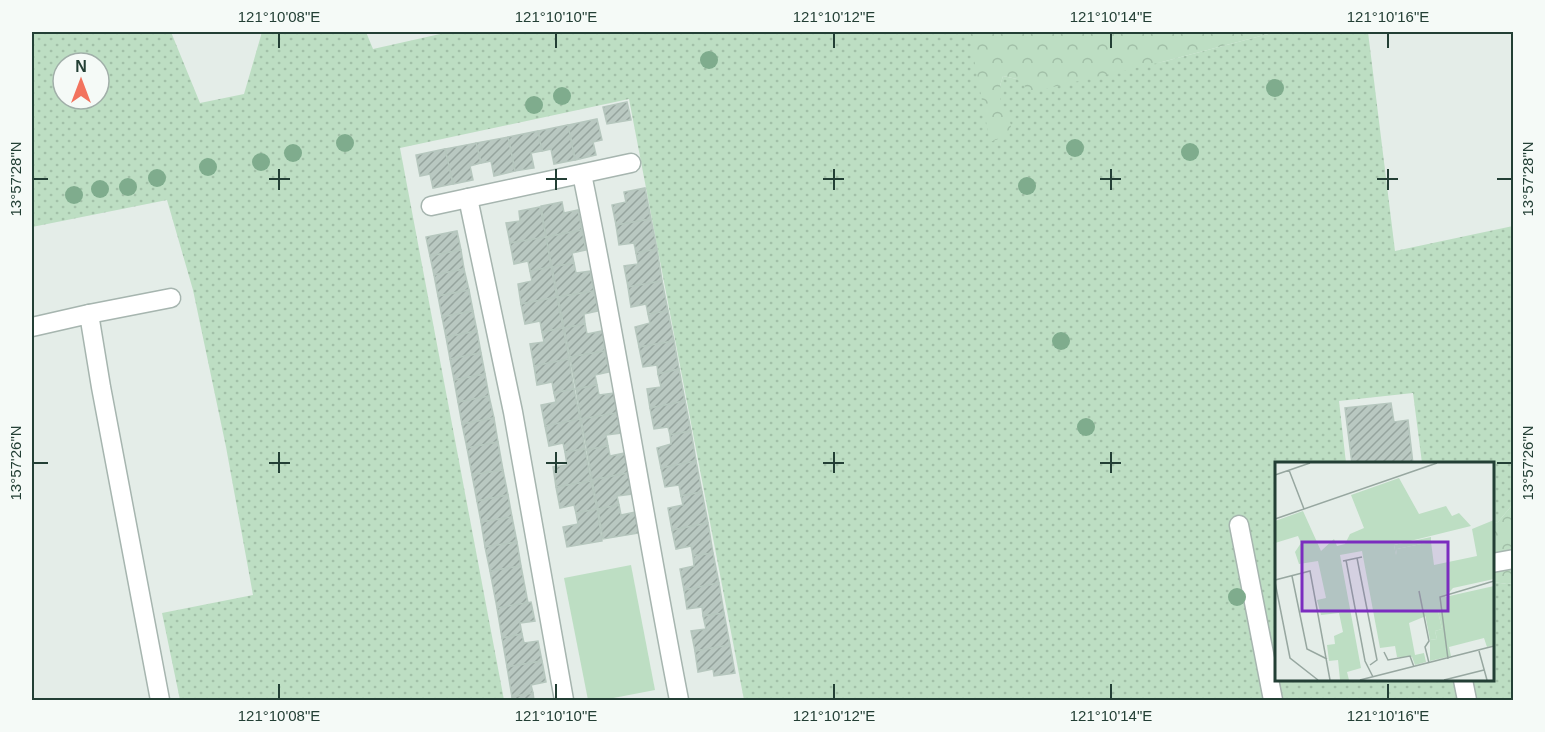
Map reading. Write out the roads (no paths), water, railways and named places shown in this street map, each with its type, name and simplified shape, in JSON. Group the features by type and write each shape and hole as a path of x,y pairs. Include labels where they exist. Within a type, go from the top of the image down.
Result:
{"street":[{"path":"430,206 631,163"},
{"path":"582,174 617,350 679,700"},
{"path":"468,198 513,412 564,700"},
{"path":"32,327 171,298"},
{"path":"89,314 160,700"},
{"path":"1239,525 1273,700"},
{"path":"1494,563 1514,559"},
{"path":"1463,681 1467,700"}]}
